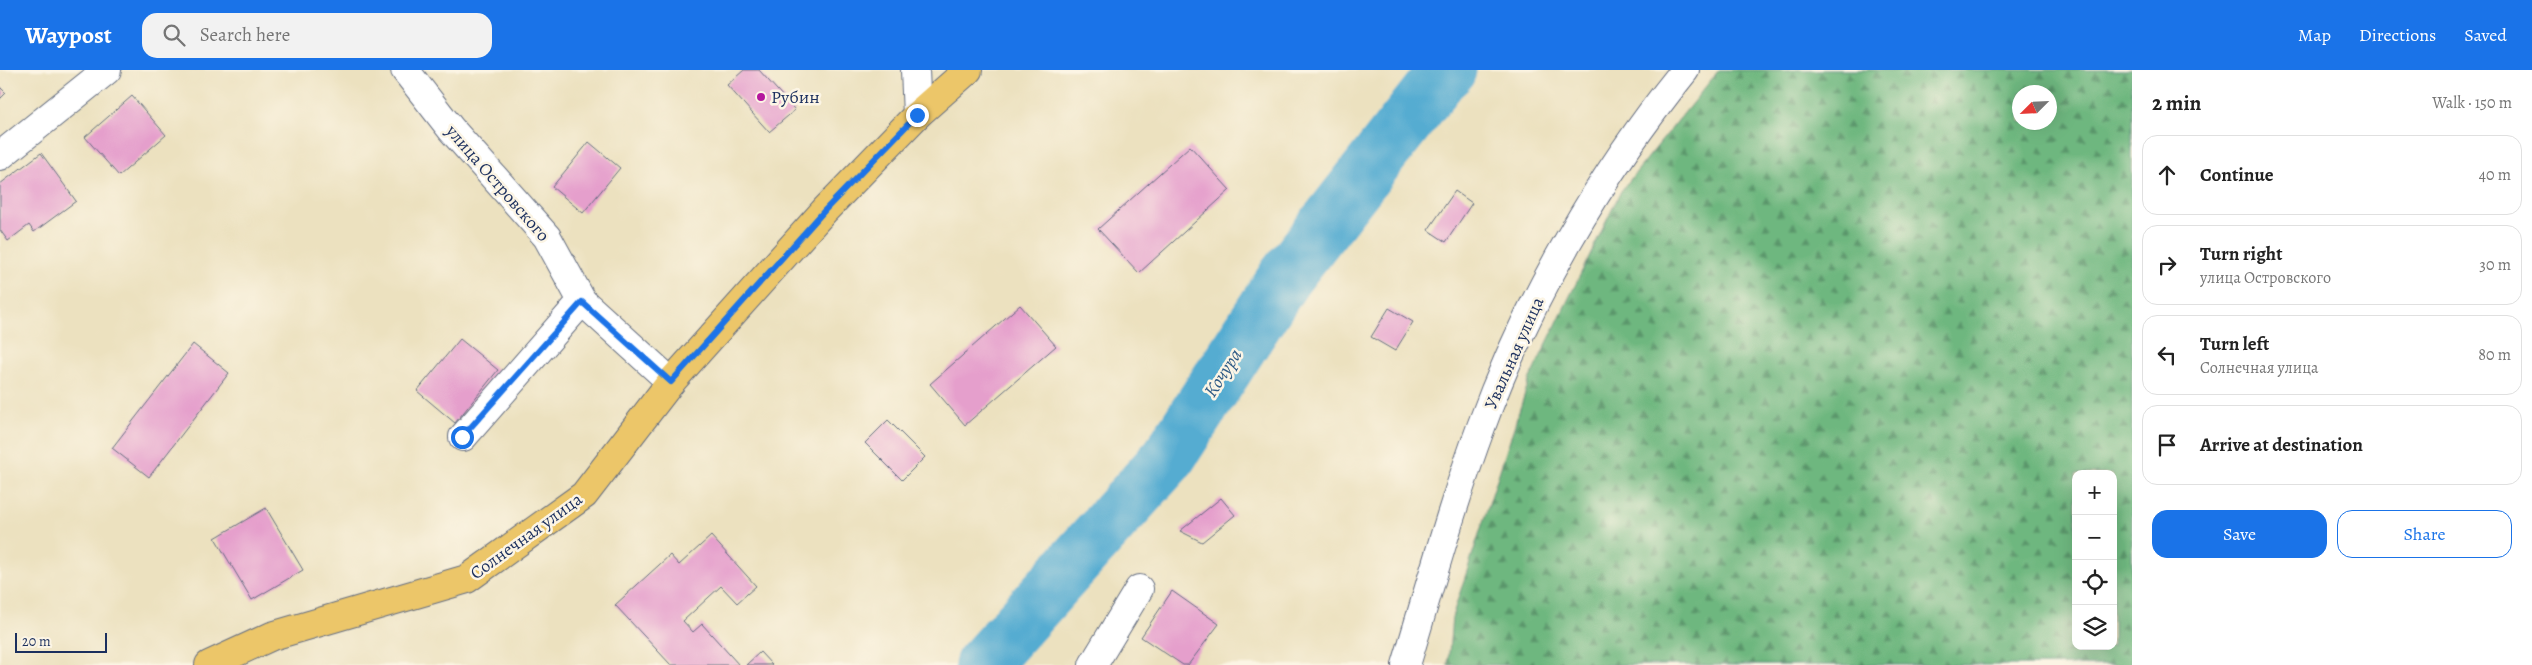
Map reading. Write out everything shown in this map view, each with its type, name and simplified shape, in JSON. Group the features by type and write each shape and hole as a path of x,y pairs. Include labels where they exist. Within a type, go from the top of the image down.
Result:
{"main road":[{"name":"Солнечная улица","path":"209,665 272,636 468,579 584,495 671,382 825,210 917,115 968,70"}],"street":[{"path":"0,156 107,70"},
{"name":"улица Островского","path":"406,70 451,129 547,237 582,302 671,382"},
{"path":"915,70 917,115"},
{"name":"Увальная улица","path":"1406,665 1481,426 1531,312 1590,204 1658,103 1685,70"},
{"path":"462,437 582,302"},
{"path":"1093,665 1139,589"}],"green space":[{"path":"1719,70 2132,70 2132,665 1448,665 1452,617 1530,378 1621,191"}],"building":[{"name":"Рубин","path":"744,70 759,70 795,110 769,132 727,85"},
{"path":"0,87 6,93 0,99"},
{"path":"132,96 166,135 119,176 85,137"},
{"path":"589,142 620,168 583,213 552,187"},
{"path":"1190,146 1230,190 1139,273 1098,229"},
{"path":"41,153 76,201 34,232 29,225 8,241 0,230 0,184"},
{"path":"1455,191 1472,203 1446,242 1428,230"},
{"path":"1020,305 1056,346 965,425 930,384"},
{"path":"1389,308 1413,322 1395,351 1371,337"},
{"path":"460,339 498,370 455,423 417,391"},
{"path":"193,344 229,373 149,477 112,448"},
{"path":"888,420 925,457 902,480 865,443"},
{"path":"1221,498 1235,515 1202,542 1180,531"},
{"path":"266,508 303,570 252,600 215,538"},
{"path":"711,536 756,586 737,603 721,586 683,621 693,632 702,624 739,665 671,665 615,605 670,555 679,565"},
{"path":"1172,591 1219,624 1188,665 1183,665 1141,637"},
{"path":"760,652 772,665 746,665"}],"waterway":[{"name":"Кочура","path":"982,665 1168,458 1285,277 1441,77 1449,70"}],"place":[{"name":"Рубин","path":"761,97"}],"route":[{"path":"462,437 582,302 671,382 825,210 917,115"}]}
